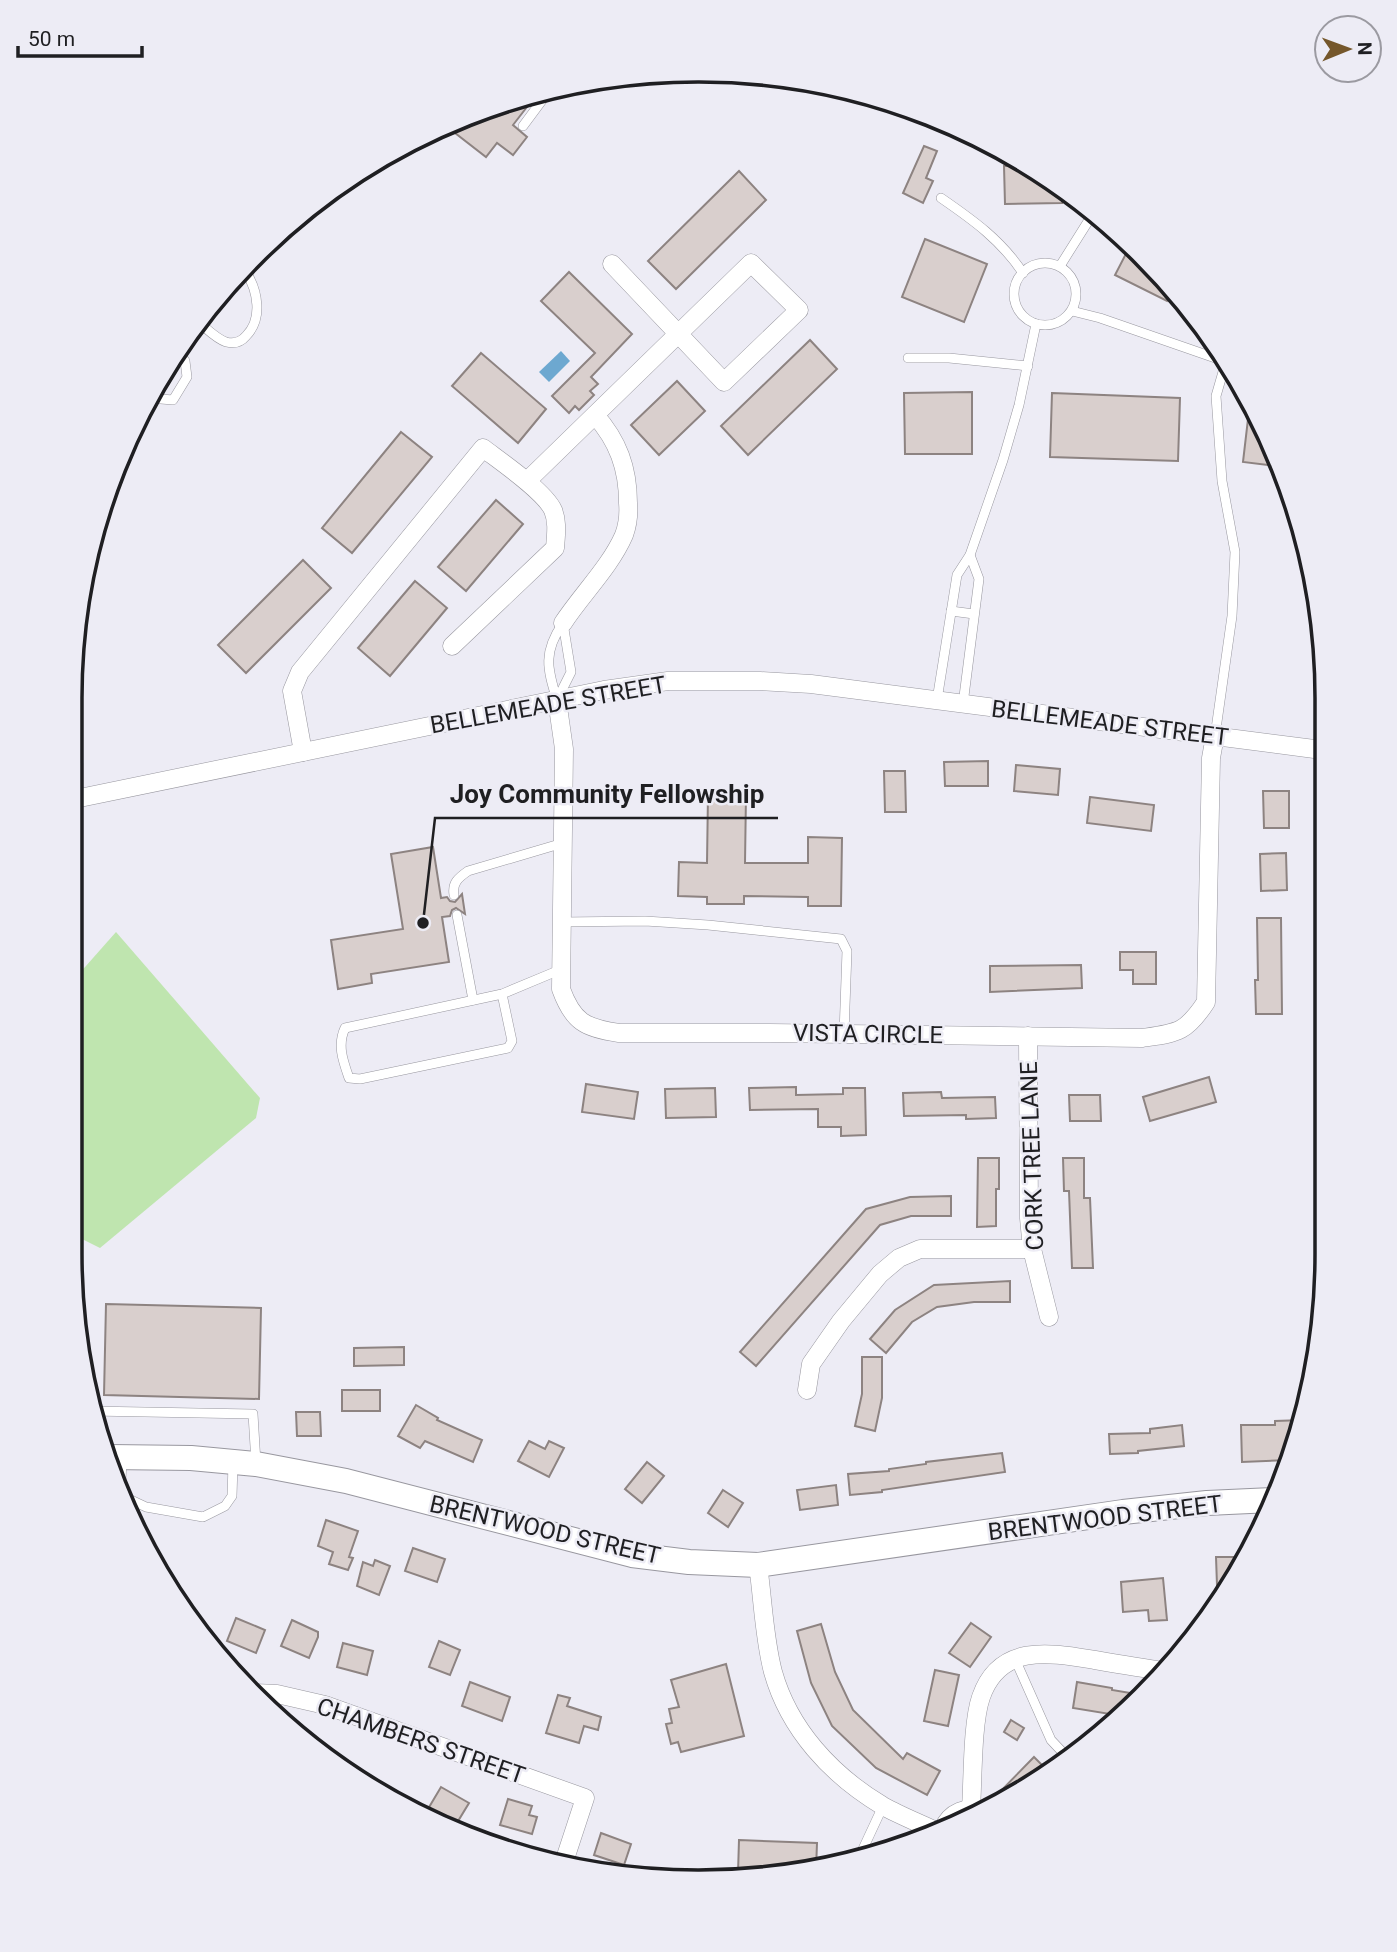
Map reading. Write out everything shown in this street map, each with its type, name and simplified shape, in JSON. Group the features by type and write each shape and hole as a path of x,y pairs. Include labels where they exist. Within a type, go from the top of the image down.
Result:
{"main road":[{"name":"BRENTWOOD STREET","path":"120,1465 191,1458 244,1463 346,1481 632,1555 689,1562 758,1565 1123,1512 1263,1501"}],"street":[{"path":"527,481 678,332 751,263 799,310 724,382 678,332 612,264"},
{"path":"563,623 606,565 624,534 629,518 628,483 622,457 608,429 595,415"},
{"path":"303,752 292,691 300,672 483,448 527,481 552,509 557,527 555,548 452,646"},
{"name":"BELLEMEADE STREET","path":"82,798 557,700 668,681 811,684 1315,749"},
{"name":"VISTA CIRCLE","path":"557,700 564,749 561,989 568,1008 582,1023 596,1030 619,1033 1142,1038 1174,1034 1193,1021 1206,1002 1211,758 1215,736"},
{"name":"CORK TREE LANE","path":"1028,1036 1029,1218 1032,1249 1049,1317"},
{"path":"807,1390 811,1364 864,1293 880,1274 899,1258 920,1249 1032,1249"},
{"path":"758,1565 772,1669 786,1710 808,1742 839,1775 883,1806 926,1826"},
{"path":"978,1802 978,1710 987,1684 999,1669 1015,1659 1032,1654 1051,1653 1153,1669"},
{"name":"CHAMBERS STREET","path":"268,1694 326,1705 585,1798 566,1855"}],"lane":[{"path":"523,126 541,103"},
{"path":"941,198 980,225 1010,254 1023,272"},
{"path":"1060,266 1088,221"},
{"path":"1040,263 1060,266 1074,281 1077,291 1072,311 1056,323 1036,324 1019,311 1014,291 1023,272 1040,263"},
{"path":"206,329 228,342 238,342 250,332 256,319 257,300 248,278"},
{"path":"1072,311 1211,357"},
{"path":"937,700 957,575 970,555 1003,460 1028,366 1036,324"},
{"path":"908,358 949,358 1028,366"},
{"path":"160,399 173,400 187,377 184,360"},
{"path":"1215,736 1232,616 1234,552 1222,481 1216,396 1222,374"},
{"path":"963,704 979,579 970,555"},
{"path":"951,611 974,614"},
{"path":"557,700 571,672 563,623"},
{"path":"557,700 550,678 548,649 563,623"},
{"path":"454,895 453,887 458,878 468,871 563,843"},
{"path":"457,915 473,1000"},
{"path":"562,922 658,922 841,939 847,951 844,1034"},
{"path":"502,993 512,1041 508,1048 360,1079 349,1078 342,1058 341,1037 345,1028 502,993 562,969"},
{"path":"103,1411 253,1414 244,1463 232,1496 225,1506 203,1517 146,1507 135,1502"},
{"path":"1015,1659 1051,1740 1061,1751"},
{"path":"864,1847 883,1806"}],"green space":[{"path":"116,932 260,1098 256,1118 100,1248 82,1239 82,970"}],"water":[{"path":"561,351 570,361 549,382 539,372"}],"building":[{"path":"527,107 513,125 527,137 513,155 497,143 486,157 455,133"},
{"path":"924,146 937,151 926,178 933,181 923,203 903,193"},
{"path":"1004,166 1009,166 1062,201 1062,203 1005,204"},
{"path":"739,171 766,200 676,289 648,261"},
{"path":"925,239 987,264 964,322 902,297"},
{"path":"1125,255 1168,299 1167,301 1115,275"},
{"path":"569,272 632,334 591,377 598,384 590,391 594,395 579,410 575,406 569,413 552,396 595,353 541,301"},
{"path":"810,340 837,369 748,455 721,426"},
{"path":"481,353 546,409 518,443 452,386"},
{"path":"677,381 705,411 659,455 631,425"},
{"path":"972,392 972,454 905,454 904,393"},
{"path":"1052,393 1180,398 1178,461 1050,457"},
{"path":"1248,420 1269,465 1243,462"},
{"path":"401,432 432,457 352,553 322,528"},
{"path":"496,500 523,524 466,591 438,567"},
{"path":"303,560 331,588 246,673 218,645"},
{"path":"415,581 447,608 390,676 358,648"},
{"path":"988,761 988,786 945,786 944,762"},
{"path":"1016,765 1060,769 1058,795 1014,791"},
{"path":"884,771 905,771 906,812 885,812"},
{"path":"1263,791 1289,791 1289,828 1264,828"},
{"path":"708,794 746,794 745,863 808,863 808,837 842,838 841,906 808,906 808,897 744,896 744,904 707,904 707,897 678,896 679,862 707,863"},
{"path":"1090,797 1154,805 1151,831 1087,823"},
{"path":"433,847 441,898 447,897 455,902 462,894 465,914 456,908 450,916 442,917 449,962 371,974 372,983 338,989 331,940 403,929 391,854"},
{"path":"1286,853 1287,890 1261,891 1260,854"},
{"path":"1257,918 1281,918 1282,1014 1256,1014"},
{"path":"1120,952 1156,952 1156,984 1133,984 1133,970 1120,970"},
{"path":"1081,965 1082,988 990,992 990,966"},
{"path":"1209,1077 1216,1102 1150,1121 1143,1097"},
{"path":"586,1084 638,1092 634,1119 582,1112"},
{"path":"796,1087 796,1095 843,1094 843,1088 865,1088 866,1135 841,1136 841,1127 818,1127 818,1109 750,1110 749,1088"},
{"path":"715,1088 716,1117 666,1118 665,1089"},
{"path":"941,1092 942,1098 995,1097 996,1118 966,1119 966,1115 904,1116 903,1093"},
{"path":"1069,1095 1100,1095 1101,1121 1070,1121"},
{"path":"978,1158 999,1158 996,1226 977,1227"},
{"path":"1063,1158 1084,1158 1084,1198 1090,1198 1093,1268 1072,1268 1069,1191 1064,1191"},
{"path":"951,1196 951,1216 911,1216 880,1225 756,1366 740,1352 866,1209 910,1197"},
{"path":"1010,1281 1010,1302 974,1302 937,1307 912,1322 886,1353 870,1339 895,1310 934,1285"},
{"path":"106,1304 261,1308 259,1399 104,1395"},
{"path":"404,1347 404,1365 354,1366 354,1348"},
{"path":"862,1357 882,1357 882,1398 875,1431 855,1426 862,1394"},
{"path":"342,1390 380,1390 380,1411 342,1411"},
{"path":"416,1405 438,1418 437,1420 482,1440 473,1462 425,1441 420,1448 398,1436"},
{"path":"296,1412 320,1412 321,1436 297,1436"},
{"path":"1292,1420 1279,1460 1242,1462 1241,1425 1275,1425 1275,1421"},
{"path":"1182,1425 1184,1446 1110,1454 1109,1434 1150,1433 1150,1429"},
{"path":"529,1441 545,1449 549,1441 564,1448 549,1477 518,1461"},
{"path":"1002,1453 1005,1472 850,1495 848,1474 889,1471 926,1462"},
{"path":"647,1462 664,1476 642,1503 625,1489"},
{"path":"836,1485 838,1505 800,1510 797,1490"},
{"path":"723,1490 743,1503 728,1527 708,1513"},
{"path":"326,1520 358,1531 349,1557 353,1558 348,1570 329,1564 333,1552 318,1546"},
{"path":"413,1548 445,1559 437,1582 405,1571"},
{"path":"1216,1557 1235,1557 1218,1585"},
{"path":"375,1560 390,1566 379,1595 357,1586 363,1562 373,1566"},
{"path":"1163,1578 1167,1620 1149,1621 1148,1610 1123,1612 1121,1582"},
{"path":"236,1618 265,1630 256,1653 227,1641"},
{"path":"292,1620 318,1632 309,1658 281,1646"},
{"path":"971,1623 991,1637 970,1667 949,1653"},
{"path":"821,1624 835,1672 853,1710 903,1759 907,1753 940,1771 927,1795 876,1768 832,1726 811,1683 797,1631"},
{"path":"439,1641 460,1650 450,1675 429,1667"},
{"path":"343,1643 373,1651 367,1675 337,1667"},
{"path":"726,1664 744,1736 681,1752 678,1742 671,1744 666,1724 672,1723 669,1709 679,1707 671,1680"},
{"path":"935,1670 959,1675 948,1726 924,1721"},
{"path":"470,1682 510,1697 502,1721 462,1706"},
{"path":"1077,1682 1130,1693 1108,1714 1073,1708"},
{"path":"558,1695 570,1698 567,1706 601,1717 598,1730 584,1726 579,1743 546,1733"},
{"path":"1011,1720 1024,1728 1017,1740 1004,1732"},
{"path":"1034,1757 1042,1765 1007,1787 1002,1789"},
{"path":"441,1787 469,1803 458,1821 429,1807"},
{"path":"508,1799 532,1806 529,1815 537,1817 532,1834 500,1825"},
{"path":"601,1833 631,1844 624,1865 594,1855"},
{"path":"739,1840 817,1843 816,1858 738,1868"}],"place":[{"name":"Joy Community Fellowship","path":"423,923"}]}
